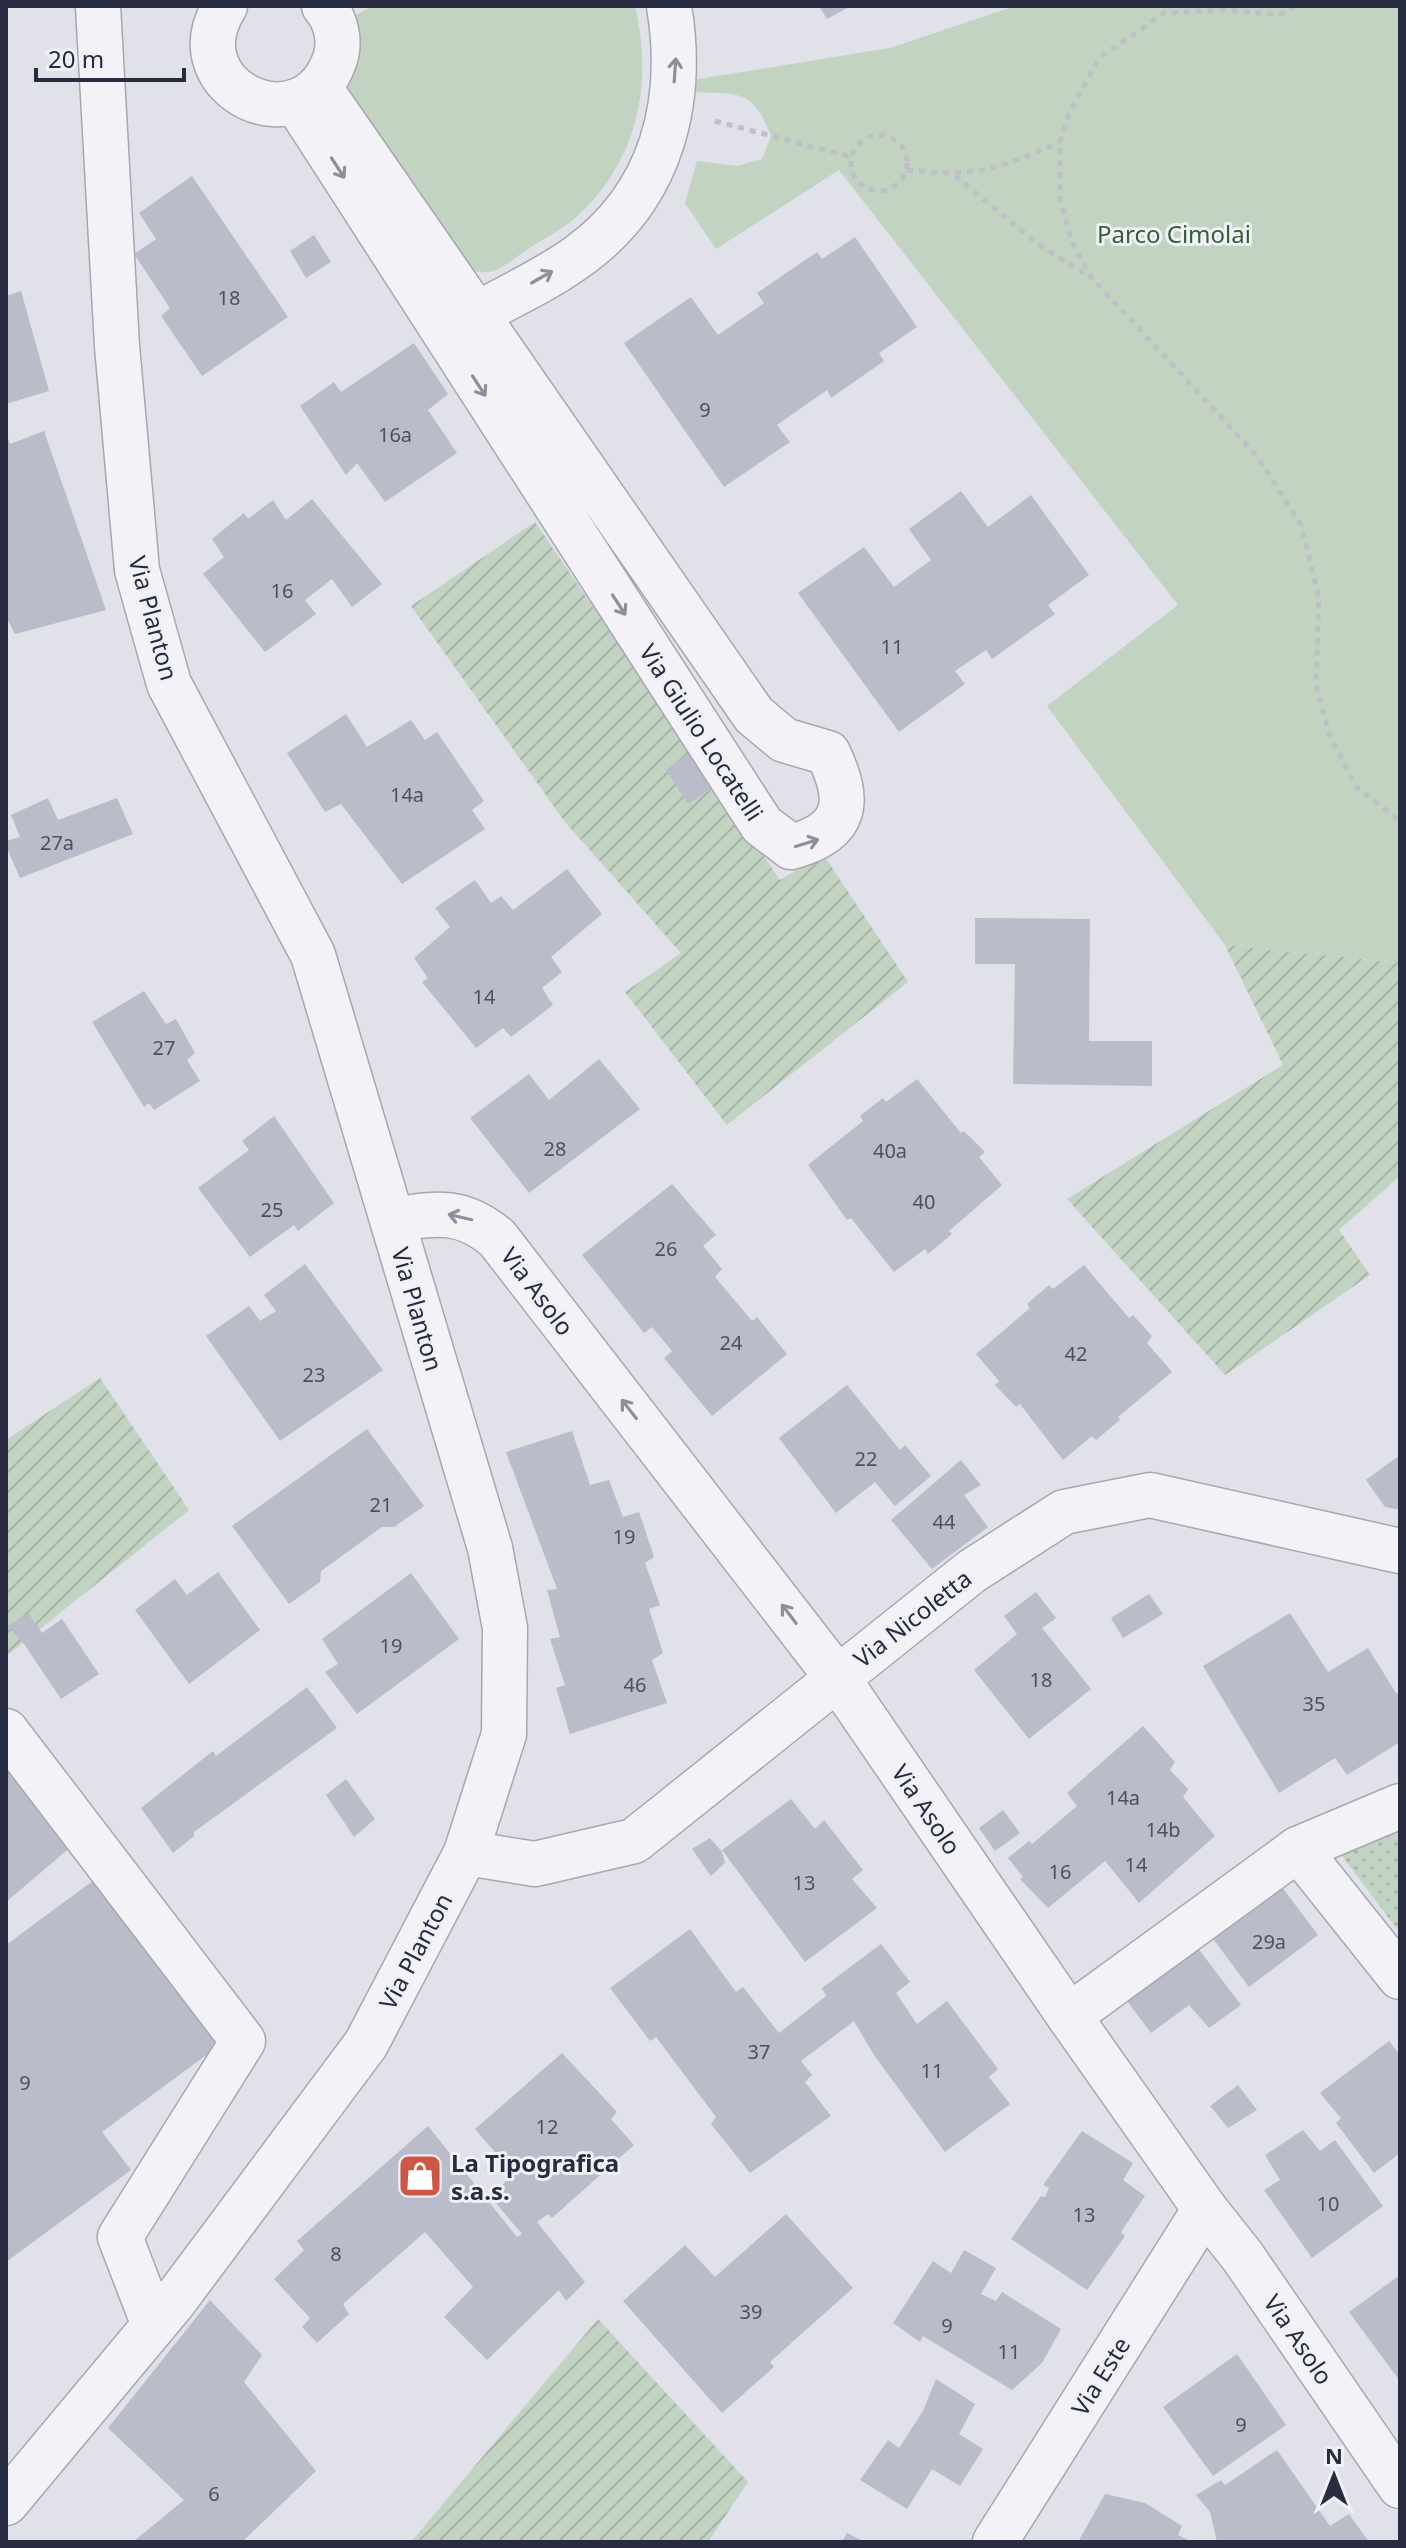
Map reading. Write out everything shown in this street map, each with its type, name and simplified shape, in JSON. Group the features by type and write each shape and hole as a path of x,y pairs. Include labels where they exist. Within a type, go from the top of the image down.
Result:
{"street":[{"name":"Via Planton","path":"6,2503 154,2325 366,2044 466,1853 504,1734 505,1628 490,1548 457,1446 313,955 169,684 137,570 117,346 98,6"},
{"path":"225,6 212,39 214,59 223,77 237,93 255,102 276,105 307,95 331,71 337,52 332,8"},
{"path":"474,316 580,255 622,217 649,176 672,109 676,49 669,6"},
{"name":"Via Giulio Locatelli","path":"307,95 474,316 754,715 784,740 828,753 843,783 838,819 820,839 791,847 762,825 307,95"},
{"name":"Via Asolo","path":"393,1220 437,1213 467,1217 497,1238 836,1676 1069,2016 1205,2209 1243,2257 1400,2486"},
{"name":"Via Nicoletta","path":"466,1853 535,1864 634,1841 836,1676 972,1571 1064,1512 1150,1495 1400,1551"},
{"path":"6,1731 243,2041 120,2237 154,2325"},
{"path":"1069,2016 1298,1849 1400,1806"},
{"path":"1298,1849 1400,1977"},
{"name":"Via Este","path":"995,2542 1205,2209"}],"path":[{"path":"1295,6 1279,15 1229,10 1164,13 1099,58 1069,113 1060,142 1060,199 1072,242 1091,277 1257,456 1301,525 1319,598 1316,684 1329,734 1356,787 1400,821"},
{"path":"672,109 851,157"},
{"path":"886,135 904,148 907,170 895,188 872,191 854,178 851,157 864,139 886,135"},
{"path":"907,170 955,176 1007,165 1060,142"},
{"path":"955,176 1039,245 1091,277"}],"green space":[{"path":"373,6 635,6 642,64 641,93 626,148 613,174 595,198 569,223 498,269 482,272 464,266 334,86 350,18"},
{"name":"Parco Cimolai","path":"1015,6 1400,6 1400,963 1225,945 1047,706 1178,605 839,170 716,249 685,203 697,161 737,166 762,159 771,136 751,102 734,94 693,92 693,80 890,48"},
{"path":"535,522 780,880 823,854 908,982 727,1125 625,992 681,953 565,822 411,606"},
{"path":"1225,945 1400,963 1400,1176 1339,1230 1370,1275 1225,1375 1067,1199 1283,1065"},
{"path":"100,1378 189,1510 6,1656 6,1440"},
{"path":"1400,1826 1400,1933 1342,1856"},
{"path":"598,2319 748,2482 708,2542 411,2542"}],"building":[{"path":"819,6 851,6 827,19"},
{"path":"192,176 288,317 202,376 161,316 170,308 134,254 156,239 139,213"},
{"path":"314,235 331,262 306,278 290,251"},
{"path":"855,237 917,327 879,353 884,361 831,398 827,390 777,425 790,442 724,487 624,343 691,297 718,335 764,303 757,293 817,252 822,259"},
{"path":"21,291 49,391 6,404 6,296"},
{"path":"414,343 448,394 428,410 457,453 385,502 357,463 346,475 300,406 334,382 341,392"},
{"path":"44,431 106,610 15,634 6,617 6,432 10,444"},
{"path":"961,491 988,527 1031,495 1089,575 1048,605 1055,614 992,659 986,650 955,671 965,684 899,732 798,593 864,547 894,587 931,560 909,529"},
{"path":"312,499 382,584 352,607 332,579 305,600 316,614 265,652 203,574 224,557 212,539 244,513 248,519 273,500 286,520"},
{"path":"346,714 367,747 411,720 425,740 437,732 484,801 472,810 485,829 402,884 341,804 325,812 287,753"},
{"path":"691,751 715,787 688,804 666,770"},
{"path":"48,798 58,820 117,798 133,834 20,878 6,846 6,841 20,837 11,815"},
{"path":"567,869 602,914 551,957 562,972 542,988 553,1005 511,1037 503,1028 476,1048 422,982 428,978 414,958 450,927 435,908 475,880 491,903 501,896 513,910"},
{"path":"975,918 1090,919 1089,1041 1152,1041 1152,1086 1013,1084 1015,964 975,964"},
{"path":"144,991 166,1024 176,1019 195,1053 187,1060 200,1081 154,1110 149,1103 144,1107 92,1022"},
{"path":"599,1059 640,1109 529,1193 470,1118 529,1074 549,1100"},
{"path":"917,1079 961,1133 964,1131 985,1152 979,1157 1002,1185 949,1231 952,1234 928,1254 925,1249 894,1272 851,1218 847,1220 808,1165 863,1121 860,1116 883,1098 886,1102"},
{"path":"274,1116 334,1203 298,1231 294,1225 250,1257 198,1188 249,1150 242,1141"},
{"path":"672,1184 716,1235 703,1246 722,1269 715,1277 752,1321 757,1317 787,1354 712,1416 664,1358 672,1351 652,1327 644,1333 582,1255"},
{"path":"305,1264 383,1370 280,1441 206,1336 249,1306 260,1321 276,1311 264,1295"},
{"path":"1084,1265 1129,1318 1133,1315 1152,1336 1147,1343 1172,1372 1118,1417 1120,1420 1096,1440 1092,1436 1063,1460 1020,1404 1016,1407 995,1385 999,1381 976,1354 1030,1308 1027,1304 1049,1285 1053,1289"},
{"path":"847,1385 900,1450 905,1445 931,1476 895,1506 875,1482 836,1513 779,1438"},
{"path":"367,1429 424,1506 394,1527 382,1527 321,1571 320,1582 289,1604 232,1526"},
{"path":"572,1431 590,1485 609,1480 623,1517 639,1512 654,1557 645,1563 660,1605 649,1609 663,1653 652,1660 667,1703 570,1734 556,1688 565,1685 550,1639 560,1637 547,1590 557,1589 506,1452"},
{"path":"1400,1455 1400,1510 1385,1507 1366,1480"},
{"path":"961,1460 981,1485 964,1495 988,1527 932,1569 891,1520"},
{"path":"218,1572 260,1630 189,1684 135,1610 175,1579 187,1595"},
{"path":"411,1573 459,1639 357,1714 325,1672 338,1664 322,1639"},
{"path":"1036,1592 1056,1618 1042,1628 1091,1689 1029,1739 974,1670 1017,1634 1004,1616"},
{"path":"1149,1594 1163,1614 1123,1638 1111,1618"},
{"path":"28,1613 42,1633 62,1619 99,1674 61,1699 24,1644 7,1626"},
{"path":"1290,1613 1328,1672 1368,1648 1396,1693 1400,1692 1400,1742 1347,1775 1335,1758 1279,1793 1203,1666"},
{"path":"307,1687 337,1728 194,1832 194,1836 173,1853 141,1808 213,1751 216,1756"},
{"path":"1143,1726 1175,1762 1170,1770 1188,1789 1183,1797 1215,1836 1139,1903 1105,1861 1048,1908 1020,1879 1023,1877 1008,1858 1029,1841 1032,1844 1077,1806 1067,1793"},
{"path":"6,1768 72,1846 6,1902"},
{"path":"346,1779 375,1819 354,1837 326,1795"},
{"path":"791,1799 815,1829 824,1820 863,1870 852,1879 877,1908 805,1962 722,1850"},
{"path":"1003,1810 1020,1833 995,1851 979,1828"},
{"path":"710,1838 722,1852 725,1863 711,1876 692,1849"},
{"path":"102,1874 224,2042 102,2132 131,2170 6,2262 6,1945"},
{"path":"1279,1883 1318,1935 1249,1987 1211,1936"},
{"path":"690,1929 736,1992 743,1987 779,2033 826,1996 822,1988 881,1944 910,1982 896,1993 917,2024 947,2001 998,2069 989,2077 1010,2104 945,2152 874,2055 854,2021 801,2061 812,2075 805,2082 831,2116 750,2173 711,2124 716,2117 656,2037 650,2041 610,1988"},
{"path":"1197,1947 1241,2005 1209,2028 1189,2005 1151,2033 1127,2001"},
{"path":"1389,2041 1400,2055 1400,2153 1374,2173 1336,2123 1341,2118 1320,2093"},
{"path":"562,2053 617,2112 611,2119 634,2145 552,2218 548,2214 537,2222 585,2282 566,2301 559,2290 487,2360 444,2317 473,2287 425,2232 343,2304 349,2314 317,2343 302,2327 310,2318 274,2279 304,2250 297,2241 428,2126 517,2237 522,2234 490,2196 514,2174 475,2129"},
{"path":"1238,2085 1257,2110 1228,2128 1210,2106"},
{"path":"1303,2130 1320,2151 1335,2140 1383,2206 1312,2258 1264,2190 1280,2180 1265,2155"},
{"path":"1082,2131 1133,2163 1123,2180 1145,2196 1121,2232 1125,2236 1087,2290 1011,2239 1041,2196 1045,2197 1049,2188 1043,2185"},
{"path":"786,2214 853,2288 770,2362 774,2367 722,2413 623,2301 685,2245 715,2277"},
{"path":"964,2250 996,2268 981,2294 996,2301 1002,2292 1061,2329 1042,2363 1012,2390 923,2336 920,2342 893,2323 933,2261 951,2273"},
{"path":"1400,2275 1400,2381 1349,2312"},
{"path":"210,2300 262,2355 244,2382 316,2471 242,2542 133,2542 184,2500 108,2428"},
{"path":"1237,2354 1286,2425 1213,2476 1163,2407"},
{"path":"936,2379 975,2404 959,2434 983,2449 960,2486 932,2469 907,2509 860,2480 888,2440 899,2448 923,2411"},
{"path":"1277,2450 1330,2526 1349,2514 1369,2542 1217,2542 1210,2512 1196,2495 1221,2480 1225,2485"},
{"path":"1105,2494 1145,2503 1182,2526 1178,2535 1192,2542 1078,2542"},
{"path":"847,2533 865,2542 842,2542"}],"place":[{"name":"La Tipografica s.a.s.","path":"420,2176"}]}
